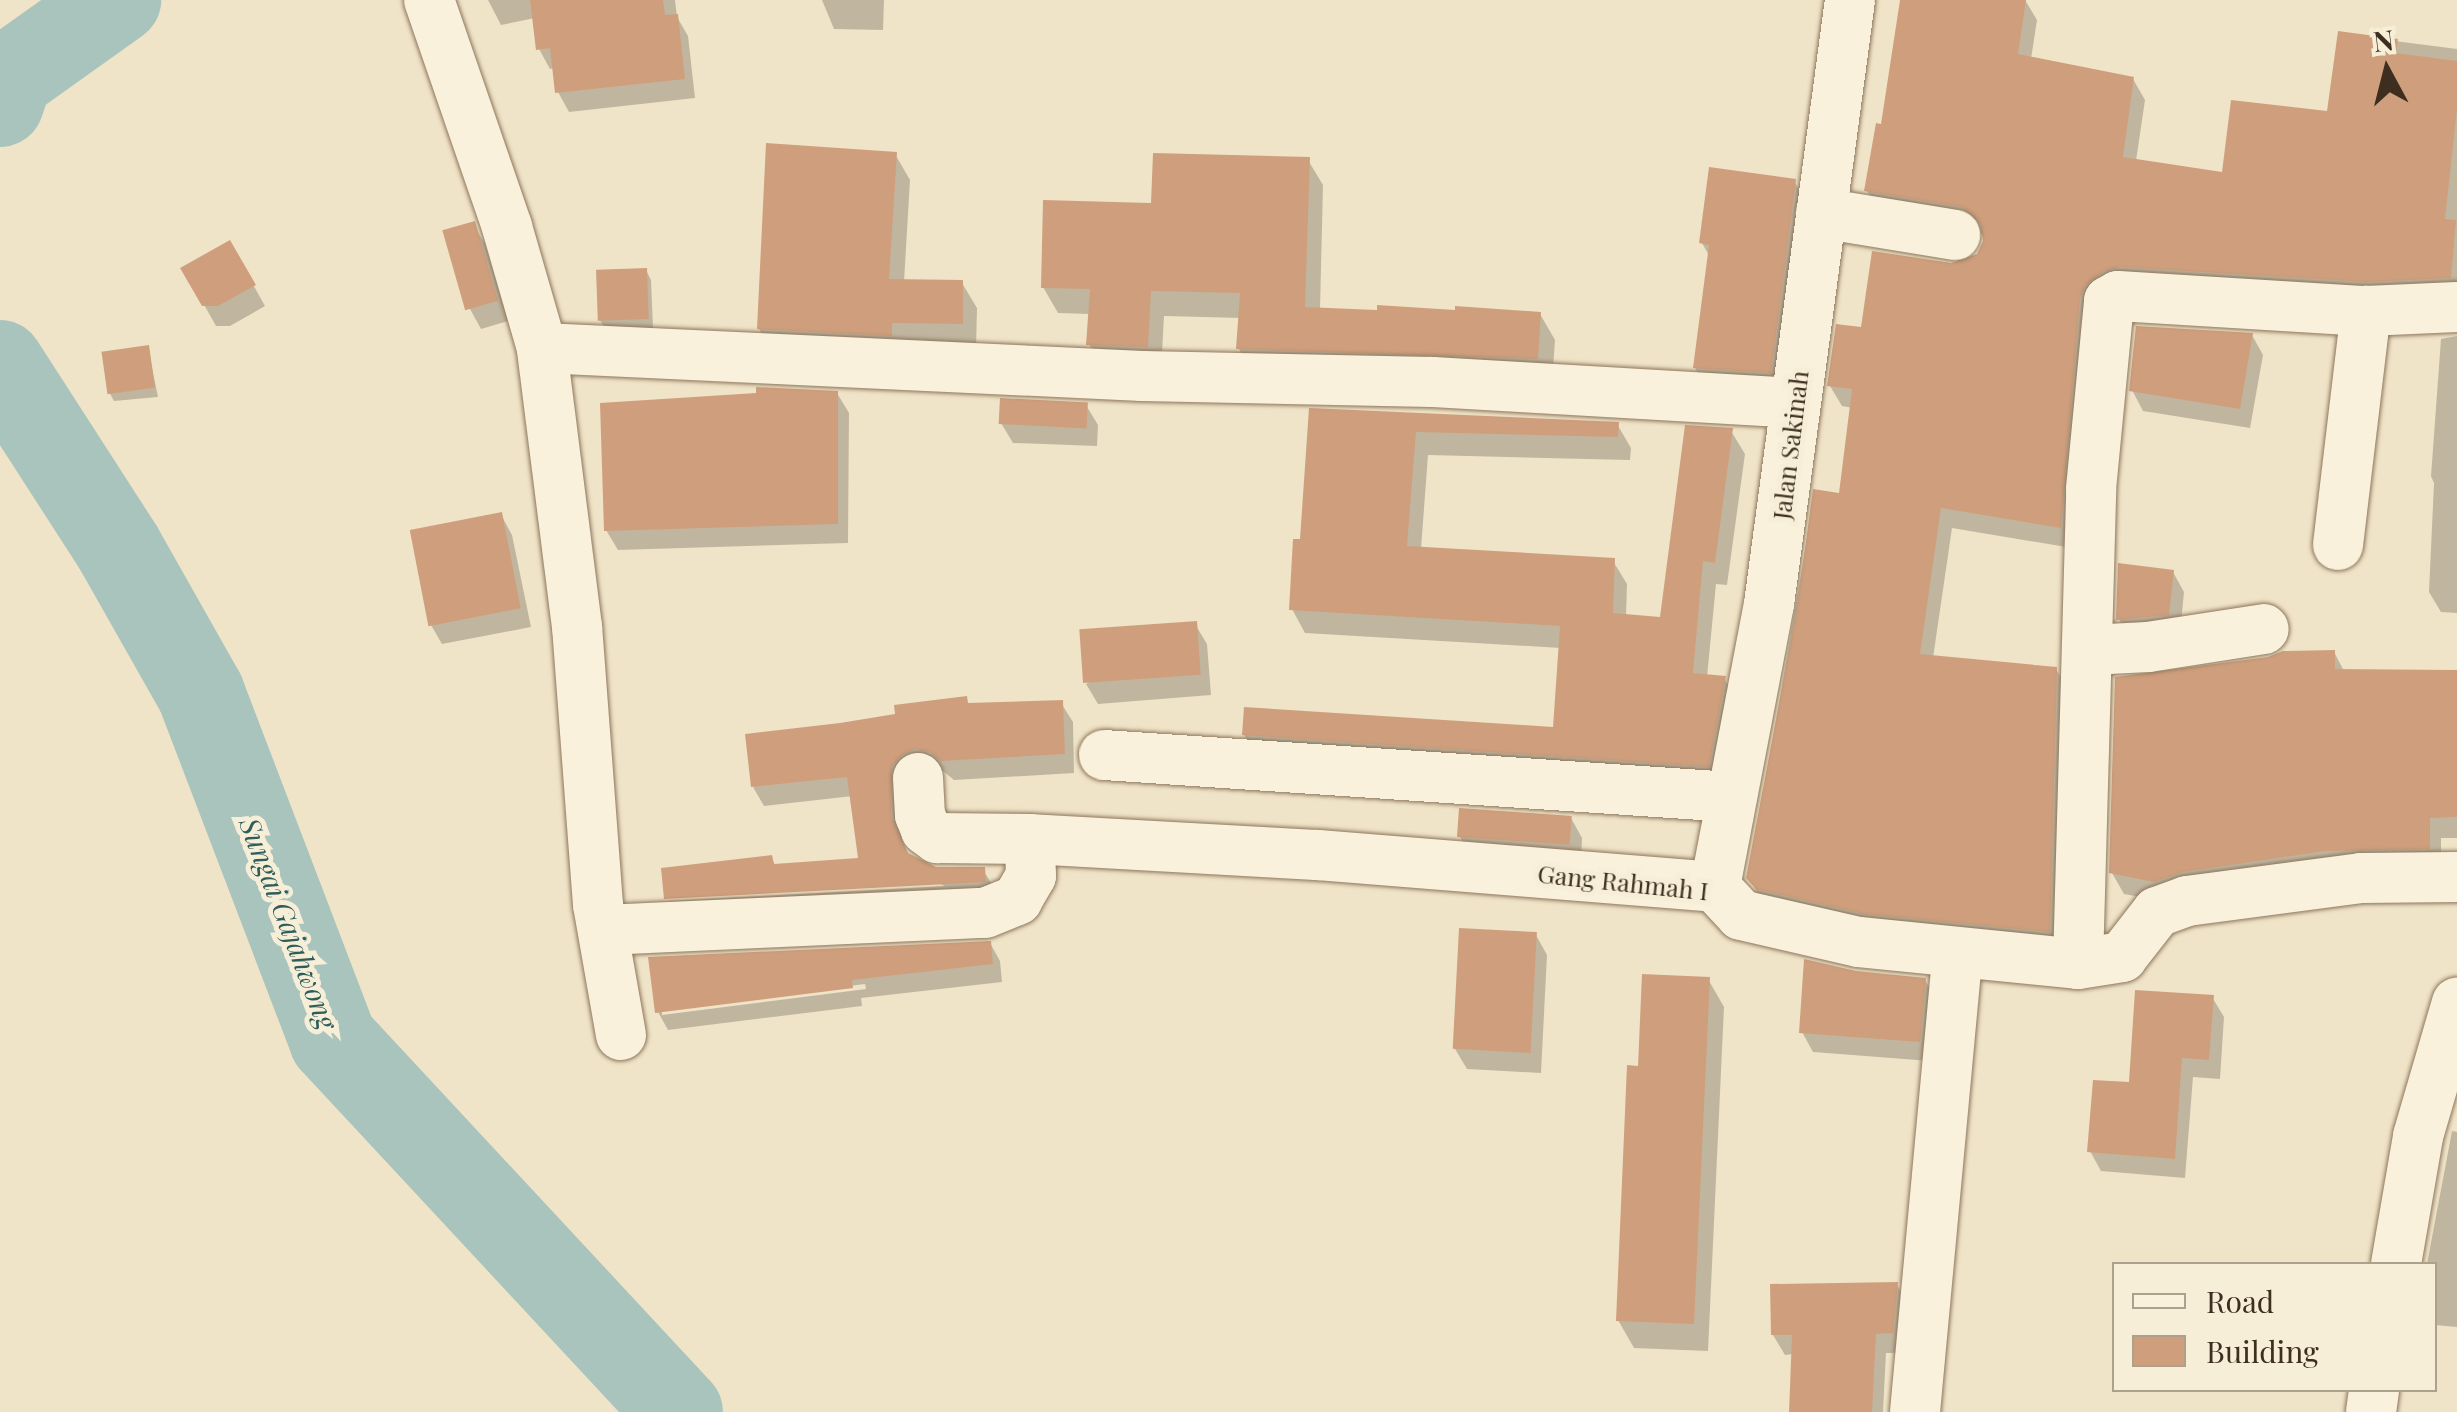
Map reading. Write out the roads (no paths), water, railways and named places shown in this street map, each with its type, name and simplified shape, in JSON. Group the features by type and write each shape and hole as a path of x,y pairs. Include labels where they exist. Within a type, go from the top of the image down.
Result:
{"street":[{"path":"429,0 507,227 542,348 577,627 604,930 621,1035"},
{"name":"Jalan Sakinah","path":"1715,887 1769,604 1850,0"},
{"path":"1821,213 1955,235"},
{"path":"2078,964 2091,489 2111,298 2366,311 2457,307"},
{"path":"2338,546 2366,311"},
{"path":"542,348 1142,376 1432,382 1795,403"},
{"path":"2088,650 2148,647 2264,629"},
{"path":"1104,755 1732,797"},
{"name":"Gang Rahmah I","path":"918,778 920,816 926,830 937,838 1030,838 1318,855 1715,887 1741,915 1859,942 1958,955 2078,964 2122,957 2157,912 2187,900 2360,878 2457,877"},
{"path":"604,930 985,913 1017,900 1031,876 1030,838"},
{"path":"1915,1412 1958,955"},
{"path":"2396,1262 2418,1136 2457,1002"}],"waterway":[{"name":"Sungai Gajahwong","path":"0,103 9,77 117,0"},
{"name":"Sungai Gajahwong","path":"0,364 118,547 201,694 333,1040 679,1412"}]}
